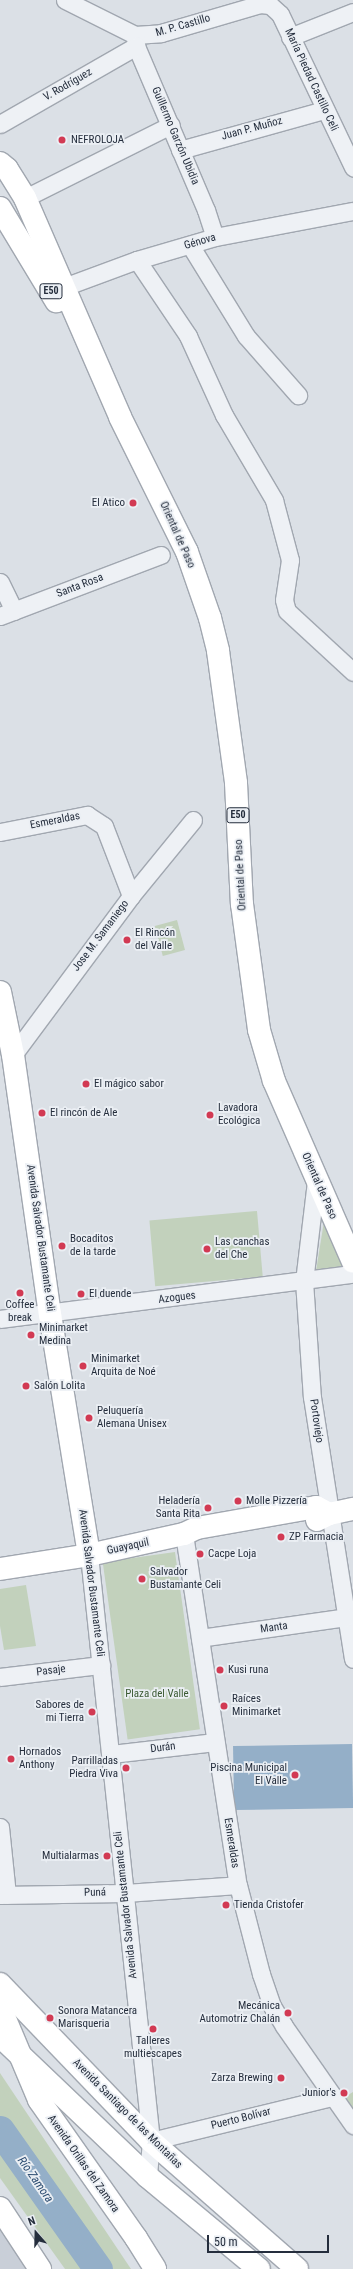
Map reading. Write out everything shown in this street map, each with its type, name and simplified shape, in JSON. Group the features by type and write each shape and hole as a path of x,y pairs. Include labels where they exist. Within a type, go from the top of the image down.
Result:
{"main road":[{"name":"E50","path":"0,163 7,169 25,198 57,290"},
{"name":"E50","path":"0,208 57,290"},
{"name":"Oriental de Paso","path":"57,290 88,358 101,373 187,552 210,618 218,651 236,783 242,904 259,1030 274,1080 316,1181 353,1262"},
{"name":"Avenida Salvador Bustamante Celi","path":"0,992 13,1055 50,1314 89,1555"},
{"name":"Guayaquil","path":"0,1570 89,1555 184,1534 198,1539 317,1520 329,1514 353,1509"},
{"name":"Avenida Santiago de las Montañas","path":"0,1984 151,2141 297,2269"},
{"name":"Avenida Orillas del Zamora","path":"0,2007 39,2100 136,2238 155,2269"},
{"name":"Avenida Orillas del Zamora","path":"0,2036 19,2055"},
{"path":"19,2055 148,2177 259,2269"},
{"path":"0,2208 40,2269"}],"street":[{"path":"65,0 136,41"},
{"name":"M. P. Castillo","path":"136,41 260,4"},
{"name":"María Piedad Castillo Celi","path":"260,4 275,8 353,167"},
{"path":"290,37 353,12"},
{"name":"V. Rodríguez","path":"0,124 136,41"},
{"name":"Guillermo Garzón Ubidia","path":"136,41 206,210 215,237"},
{"name":"Juan P. Muñoz","path":"180,150 324,110"},
{"path":"25,198 171,125"},
{"name":"Génova","path":"57,290 137,260 215,237 353,210"},
{"path":"190,245 246,336 298,395"},
{"path":"137,260 188,336 224,415 274,500 290,560 284,600 287,611 353,672"},
{"name":"Santa Rosa","path":"7,613 160,555"},
{"path":"0,582 7,613"},
{"name":"Esmeraldas","path":"0,832 87,815 104,826 131,896"},
{"name":"Jose M. Samaniego","path":"13,1055 131,896 193,820"},
{"name":"Portoviejo","path":"316,1181 304,1281 312,1397 329,1514 353,1659"},
{"name":"Azogues","path":"0,1319 50,1314 353,1274"},
{"name":"Esmeraldas","path":"184,1534 238,1885 272,2006 332,2097 353,2124"},
{"name":"Avenida Salvador Bustamante Celi","path":"89,1555 151,2141 148,2177"},
{"name":"Manta","path":"200,1638 347,1617"},
{"name":"Pasaje","path":"0,1677 101,1665"},
{"name":"Durán","path":"111,1754 215,1742"},
{"path":"0,1827 4,1895"},
{"name":"Puná","path":"4,1895 125,1893 238,1885"},
{"name":"Puerto Bolívar","path":"151,2141 332,2097"}],"shaded area":[{"path":"0,2220 33,2269 0,2269"}],"green space":[{"path":"177,920 185,950 163,956 155,926"},
{"name":"Las canchas del Che","path":"257,1211 263,1277 155,1286 149,1220"},
{"path":"325,1215 346,1268 316,1271"},
{"name":"Plaza del Valle","path":"175,1552 200,1729 128,1739 103,1562"},
{"path":"26,1585 36,1646 4,1650 0,1626 0,1589"},
{"path":"0,2073 131,2269 65,2269 0,2178"},
{"path":"353,2092 353,2125 336,2102"}],"water":[{"name":"Piscina Municipal El Valle","path":"352,1744 353,1808 234,1810 233,1746"}],"waterway":[{"name":"Río Zamora","path":"0,2130 98,2269"}],"place":[{"name":"NEFROLOJA","path":"62,140"},
{"name":"El Atico","path":"133,503"},
{"name":"El Rincón del Valle","path":"127,940"},
{"name":"El mágico sabor","path":"86,1084"},
{"name":"El rincón de Ale","path":"42,1113"},
{"name":"Lavadora Ecológica","path":"210,1115"},
{"name":"Bocaditos de la tarde","path":"62,1246"},
{"name":"Las canchas del Che","path":"207,1249"},
{"name":"Coffee break","path":"20,1293"},
{"name":"El duende","path":"81,1294"},
{"name":"Minimarket Medina","path":"31,1335"},
{"name":"Minimarket Arquita de Noé","path":"83,1366"},
{"name":"Salón Lolita","path":"26,1386"},
{"name":"Peluquería Alemana Unisex","path":"89,1418"},
{"name":"Molle Pizzería","path":"238,1501"},
{"name":"Heladería Santa Rita","path":"208,1508"},
{"name":"ZP Farmacia","path":"281,1537"},
{"name":"Cacpe Loja","path":"200,1554"},
{"name":"Salvador Bustamante Celi","path":"142,1579"},
{"name":"Kusi runa","path":"220,1670"},
{"name":"Raíces Minimarket","path":"224,1706"},
{"name":"Sabores de mi Tierra","path":"92,1712"},
{"name":"Hornados Anthony","path":"11,1759"},
{"name":"Parrilladas Piedra Viva","path":"126,1768"},
{"name":"Piscina Municipal El Valle","path":"295,1775"},
{"name":"Multialarmas","path":"107,1856"},
{"name":"Tienda Cristofer","path":"226,1905"},
{"name":"Mecánica Automotriz Chalán","path":"288,2013"},
{"name":"Sonora Matancera Marisqueria","path":"50,2018"},
{"name":"Talleres multiescapes","path":"153,2029"},
{"name":"Zarza Brewing","path":"281,2078"},
{"name":"Junior's","path":"344,2093"}]}
